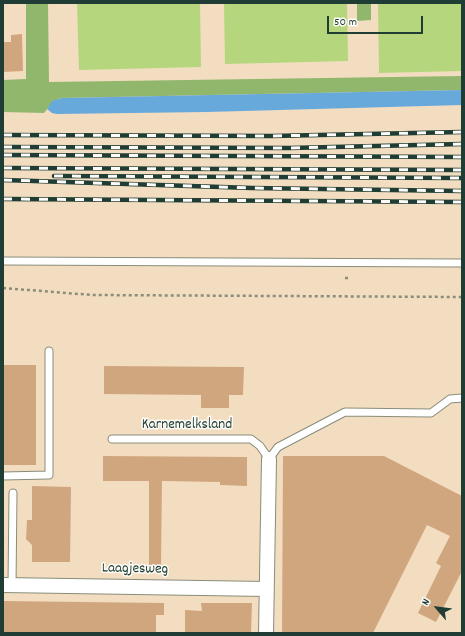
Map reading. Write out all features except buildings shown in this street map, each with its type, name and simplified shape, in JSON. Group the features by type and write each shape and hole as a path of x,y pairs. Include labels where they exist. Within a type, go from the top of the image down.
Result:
{"street":[{"path":"266,633 269,459"},
{"name":"Laagjesweg","path":"8,586 267,590"}],"lane":[{"path":"3,261 462,263"},
{"path":"3,476 49,475 49,351"},
{"path":"269,459 278,447 345,412 431,413 450,399 462,398"},
{"name":"Karnemelksland","path":"112,439 251,439 260,446 269,459"},
{"path":"8,586 12,493"}],"path":[{"path":"3,288 92,295 462,297"}],"green space":[{"path":"26,3 48,3 49,82 462,76 462,90 62,98 53,102 44,113 3,112 3,80 26,79"},
{"path":"77,3 200,3 201,67 79,70"},
{"path":"224,3 347,3 348,61 225,64"},
{"path":"357,3 371,3 371,20 357,21"},
{"path":"378,3 462,3 462,71 379,73"}],"water":[{"path":"462,90 462,105 207,112 57,114 52,113 47,109 52,101 62,98"}],"railway":[{"path":"3,135 272,136 462,132"},
{"path":"3,147 290,148 462,144"},
{"path":"3,155 462,157"},
{"path":"3,168 462,170"},
{"path":"54,176 462,178"},
{"path":"3,180 252,188 462,191"},
{"path":"3,199 462,202"}]}
